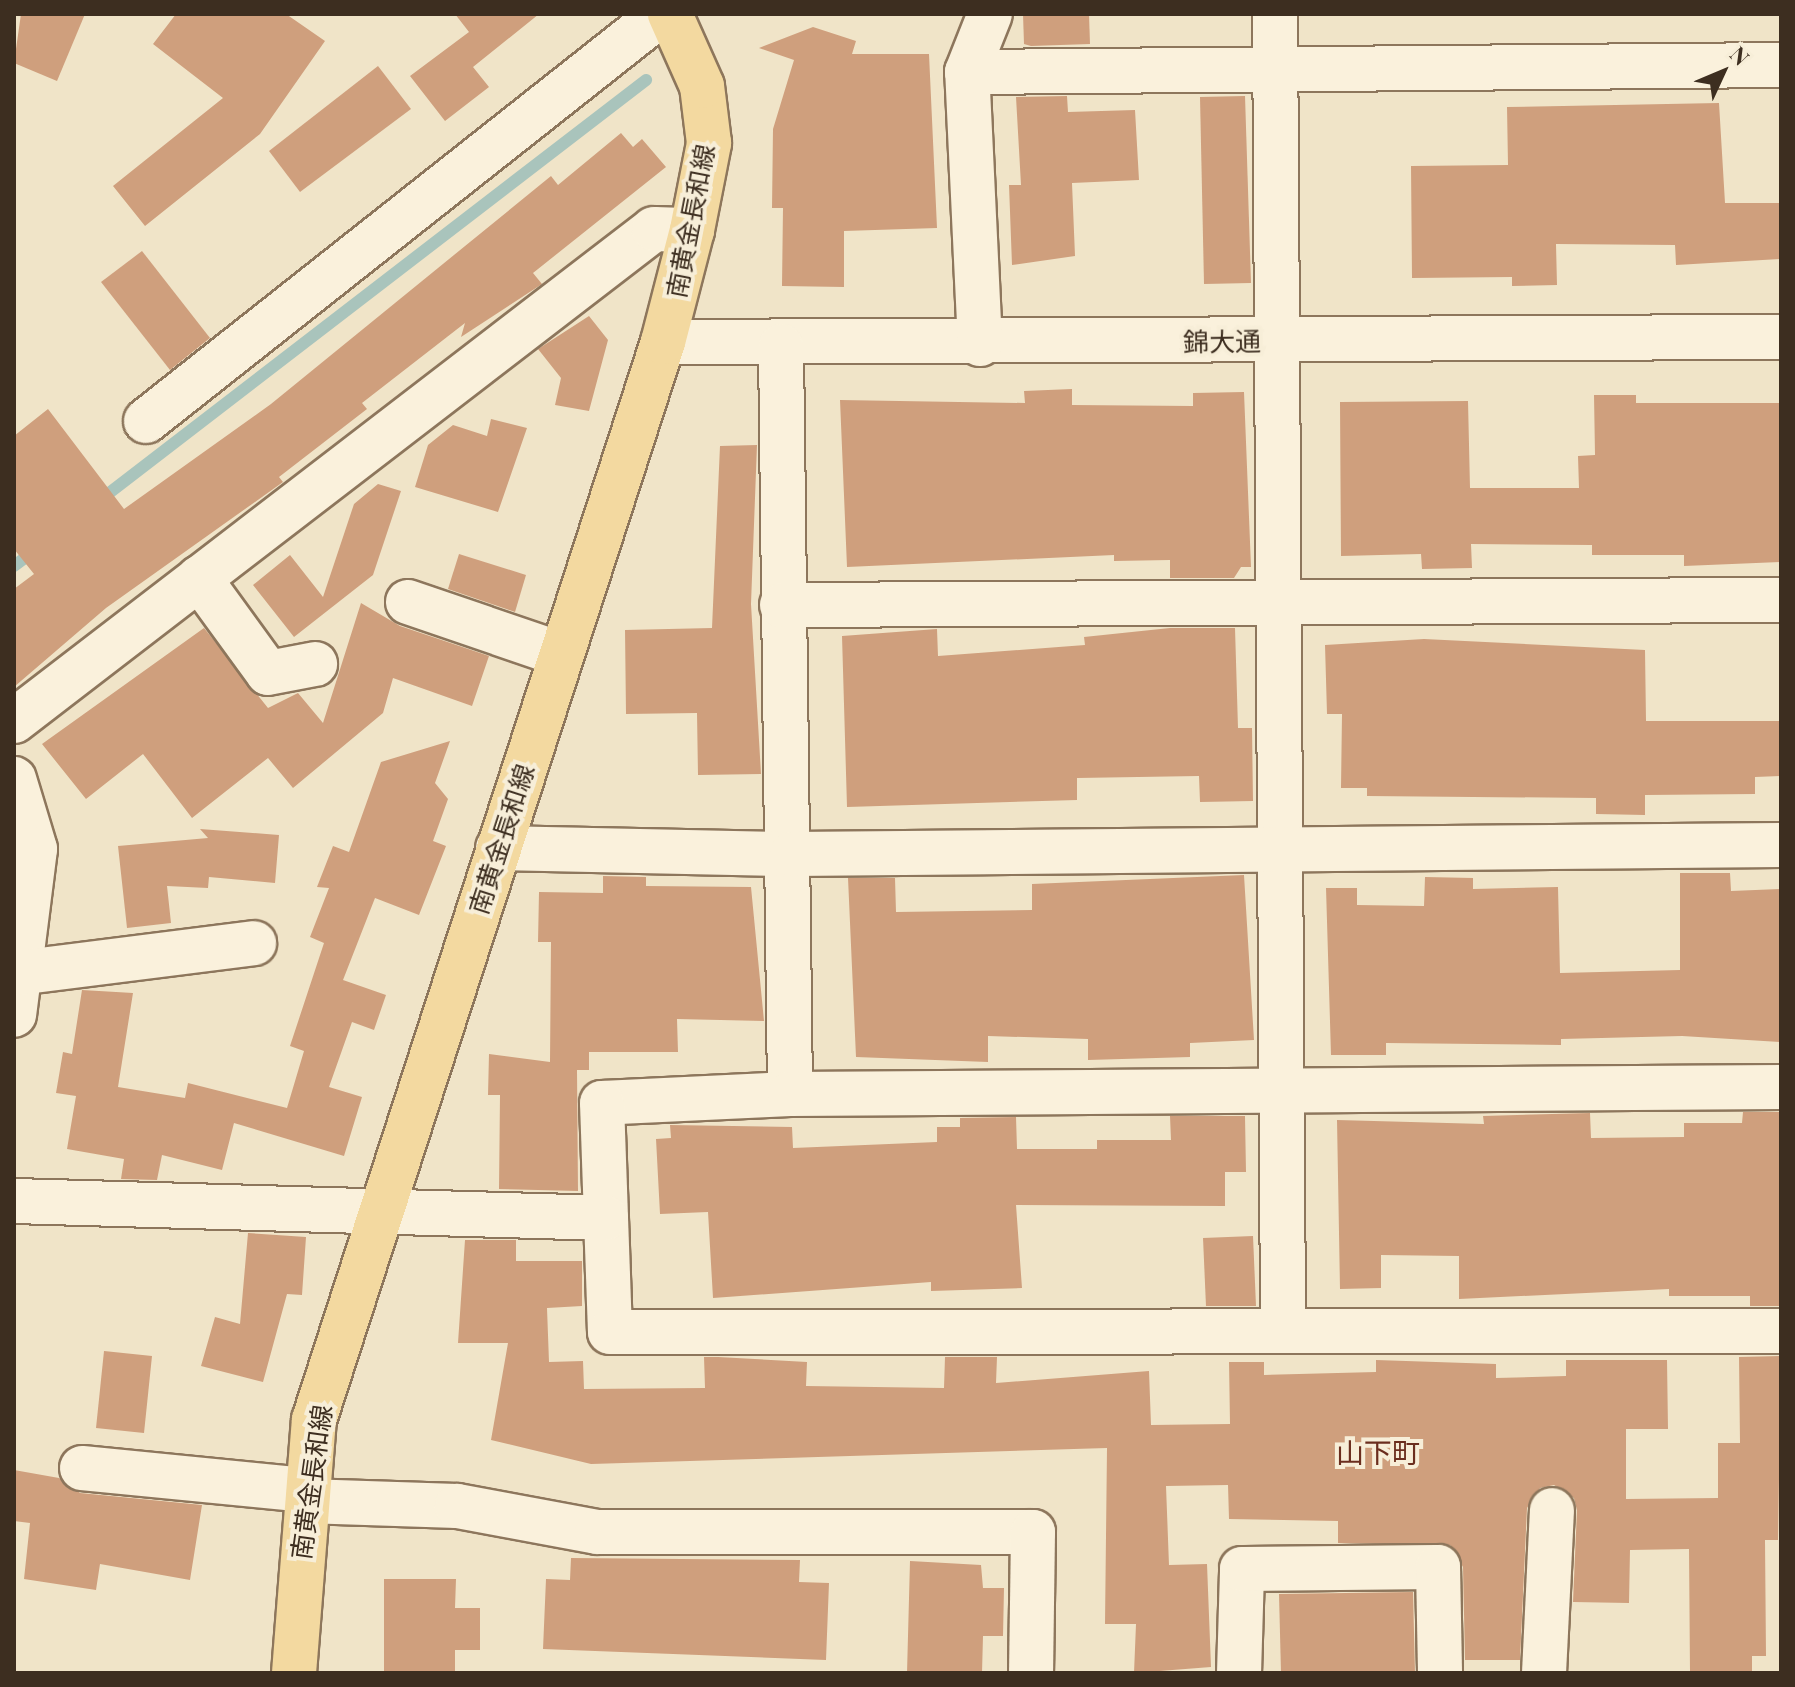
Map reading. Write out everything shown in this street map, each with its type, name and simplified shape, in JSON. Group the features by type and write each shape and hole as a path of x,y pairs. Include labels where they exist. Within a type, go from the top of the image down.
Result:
{"main road":[{"name":"南黄金長和線","path":"294,1673 314,1420 663,342 692,230 709,143 702,86 670,14"}],"street":[{"path":"146,421 661,14"},
{"path":"980,344 967,72 990,14"},
{"path":"1275,14 1273,341 1278,608 1275,848 1283,1330"},
{"path":"967,72 1781,65"},
{"path":"14,721 654,229 692,230"},
{"name":"錦大通","path":"663,342 781,346 1781,337"},
{"path":"781,346 782,605 792,854 790,1094"},
{"path":"199,578 268,673 315,664"},
{"path":"782,605 1278,608 1781,600"},
{"path":"408,602 560,654"},
{"path":"14,779 35,849 16,994 254,943"},
{"path":"498,848 792,854 1781,845"},
{"path":"1781,1087 790,1094 602,1103 610,1332 1781,1331"},
{"path":"14,1201 606,1218"},
{"path":"82,1468 306,1495 457,1506 597,1532 1033,1532 1031,1673"},
{"path":"1544,1673 1552,1510"},
{"path":"1239,1673 1242,1569 1438,1567 1440,1673"}],"building":[{"path":"21,14 85,14 57,81 14,63"},
{"path":"176,14 286,14 325,41 260,134 145,226 113,186 223,98 153,44"},
{"path":"455,14 539,14 473,67 489,87 445,121 410,76 469,32"},
{"path":"1023,14 1089,14 1090,44 1024,44"},
{"path":"813,27 856,41 852,54 929,54 937,228 844,231 844,287 782,286 783,208 772,208 773,129 794,60 759,48"},
{"path":"378,66 411,109 300,192 269,151"},
{"path":"1067,96 1068,112 1135,110 1139,180 1072,183 1075,256 1012,265 1009,185 1021,185 1016,97"},
{"path":"1245,96 1251,283 1204,284 1200,97"},
{"path":"1719,103 1725,203 1781,203 1781,259 1676,265 1675,245 1556,244 1557,285 1512,286 1512,277 1412,278 1411,166 1508,165 1507,107"},
{"path":"621,133 633,147 642,139 666,167 533,273 542,284 461,337 465,323 362,403 367,409 279,477 283,482 106,608 14,687 14,589 34,574 14,549 14,436 48,409 124,509 271,404 551,176 558,185"},
{"path":"142,251 210,338 170,370 101,282"},
{"path":"589,316 608,340 589,411 555,405 561,378 538,349"},
{"path":"1072,389 1072,405 1193,406 1193,393 1244,392 1251,567 1241,567 1234,578 1170,578 1170,560 1114,561 1114,555 847,567 840,400 1025,403 1024,391"},
{"path":"1594,395 1636,395 1636,403 1781,403 1781,562 1684,566 1684,555 1592,555 1592,545 1471,544 1472,568 1422,569 1421,554 1341,556 1340,402 1468,401 1470,488 1579,488 1578,456 1595,455"},
{"path":"491,419 527,428 498,512 415,487 428,445 453,425 487,436"},
{"path":"757,445 751,604 761,774 698,775 697,713 626,714 625,630 712,628 720,446"},
{"path":"378,484 401,491 373,575 294,637 253,585 290,555 323,597 354,504"},
{"path":"459,554 526,575 515,612 448,589"},
{"path":"361,603 400,626 489,656 472,706 393,678 383,713 293,788 268,758 192,818 143,754 86,799 42,744 204,628 268,708 298,693 323,723"},
{"path":"1170,628 1235,628 1238,728 1252,728 1253,801 1200,802 1199,776 1077,778 1077,800 847,807 842,636 937,629 938,656 1085,645 1084,637"},
{"path":"1424,639 1645,650 1646,721 1781,721 1781,776 1755,777 1755,794 1645,795 1645,815 1596,814 1596,798 1367,796 1367,788 1341,788 1342,714 1327,714 1325,645"},
{"path":"450,741 435,783 448,799 433,841 446,846 419,915 375,898 343,980 386,995 374,1030 352,1022 329,1087 362,1097 344,1156 234,1123 222,1170 162,1155 157,1180 121,1179 124,1159 67,1149 76,1096 56,1093 63,1052 72,1054 82,990 133,993 118,1087 185,1098 188,1083 287,1108 304,1051 290,1046 324,943 310,937 329,888 317,887 333,846 349,852 381,762"},
{"path":"200,829 279,835 275,883 209,877 208,888 167,886 171,923 127,928 118,846 208,838"},
{"path":"1680,873 1730,873 1731,891 1781,889 1781,1042 1682,1036 1561,1039 1561,1045 1386,1043 1386,1055 1331,1055 1326,888 1357,888 1357,905 1424,906 1425,877 1473,878 1473,889 1558,887 1560,973 1680,970"},
{"path":"1244,875 1254,1040 1190,1043 1190,1057 1088,1060 1088,1039 988,1036 988,1062 856,1057 848,878 895,878 896,912 1032,910 1032,884"},
{"path":"603,876 646,877 646,886 751,887 764,1021 677,1019 678,1052 589,1052 589,1070 577,1070 578,1191 499,1189 500,1095 488,1095 489,1054 550,1062 551,942 538,942 539,892 603,893"},
{"path":"1743,1112 1781,1112 1781,1306 1750,1306 1750,1296 1669,1296 1669,1289 1459,1299 1459,1256 1381,1255 1381,1288 1340,1289 1337,1120 1484,1124 1483,1116 1590,1113 1591,1138 1684,1137 1684,1123 1742,1123"},
{"path":"1170,1116 1245,1116 1246,1172 1225,1172 1225,1206 1016,1205 1022,1288 931,1291 931,1282 713,1298 708,1212 660,1214 656,1139 671,1138 670,1125 792,1127 793,1148 937,1142 937,1127 960,1127 960,1118 1016,1117 1017,1149 1097,1149 1097,1140 1171,1140"},
{"path":"248,1233 306,1237 302,1295 287,1294 263,1382 201,1366 215,1317 240,1324"},
{"path":"1253,1236 1256,1306 1206,1306 1203,1238"},
{"path":"465,1240 516,1240 516,1261 582,1261 582,1306 547,1308 549,1362 583,1361 584,1389 705,1388 704,1357 807,1362 806,1386 944,1388 945,1357 997,1357 996,1383 1149,1371 1151,1425 1230,1424 1229,1362 1264,1362 1264,1375 1376,1372 1376,1360 1496,1364 1496,1378 1566,1376 1566,1360 1667,1360 1668,1429 1626,1429 1626,1499 1718,1498 1718,1443 1740,1443 1739,1357 1781,1356 1778,1540 1765,1540 1766,1656 1752,1656 1752,1673 1690,1673 1689,1549 1630,1550 1629,1603 1573,1602 1577,1510 1574,1498 1554,1485 1540,1488 1527,1508 1520,1660 1465,1660 1463,1567 1450,1545 1338,1543 1338,1521 1229,1519 1228,1485 1166,1486 1169,1565 1207,1564 1211,1667 1134,1673 1136,1624 1105,1624 1107,1448 591,1464 491,1440 508,1343 458,1343"},
{"path":"104,1351 152,1356 144,1433 96,1428"},
{"path":"14,1470 59,1478 80,1493 202,1505 190,1580 100,1564 96,1590 24,1579 30,1523 14,1521"},
{"path":"571,1558 800,1560 799,1582 829,1583 826,1660 543,1649 546,1579 570,1580"},
{"path":"910,1561 981,1565 983,1588 1004,1588 1003,1636 983,1636 982,1673 907,1673"},
{"path":"384,1579 456,1579 455,1608 480,1608 480,1650 455,1650 455,1673 384,1673"},
{"path":"1413,1592 1415,1673 1281,1673 1279,1594"}],"waterway":[{"path":"100,500 646,80"},
{"path":"14,566 35,550"}],"district":[{"name":"山下町","path":"1378,1452"}]}
